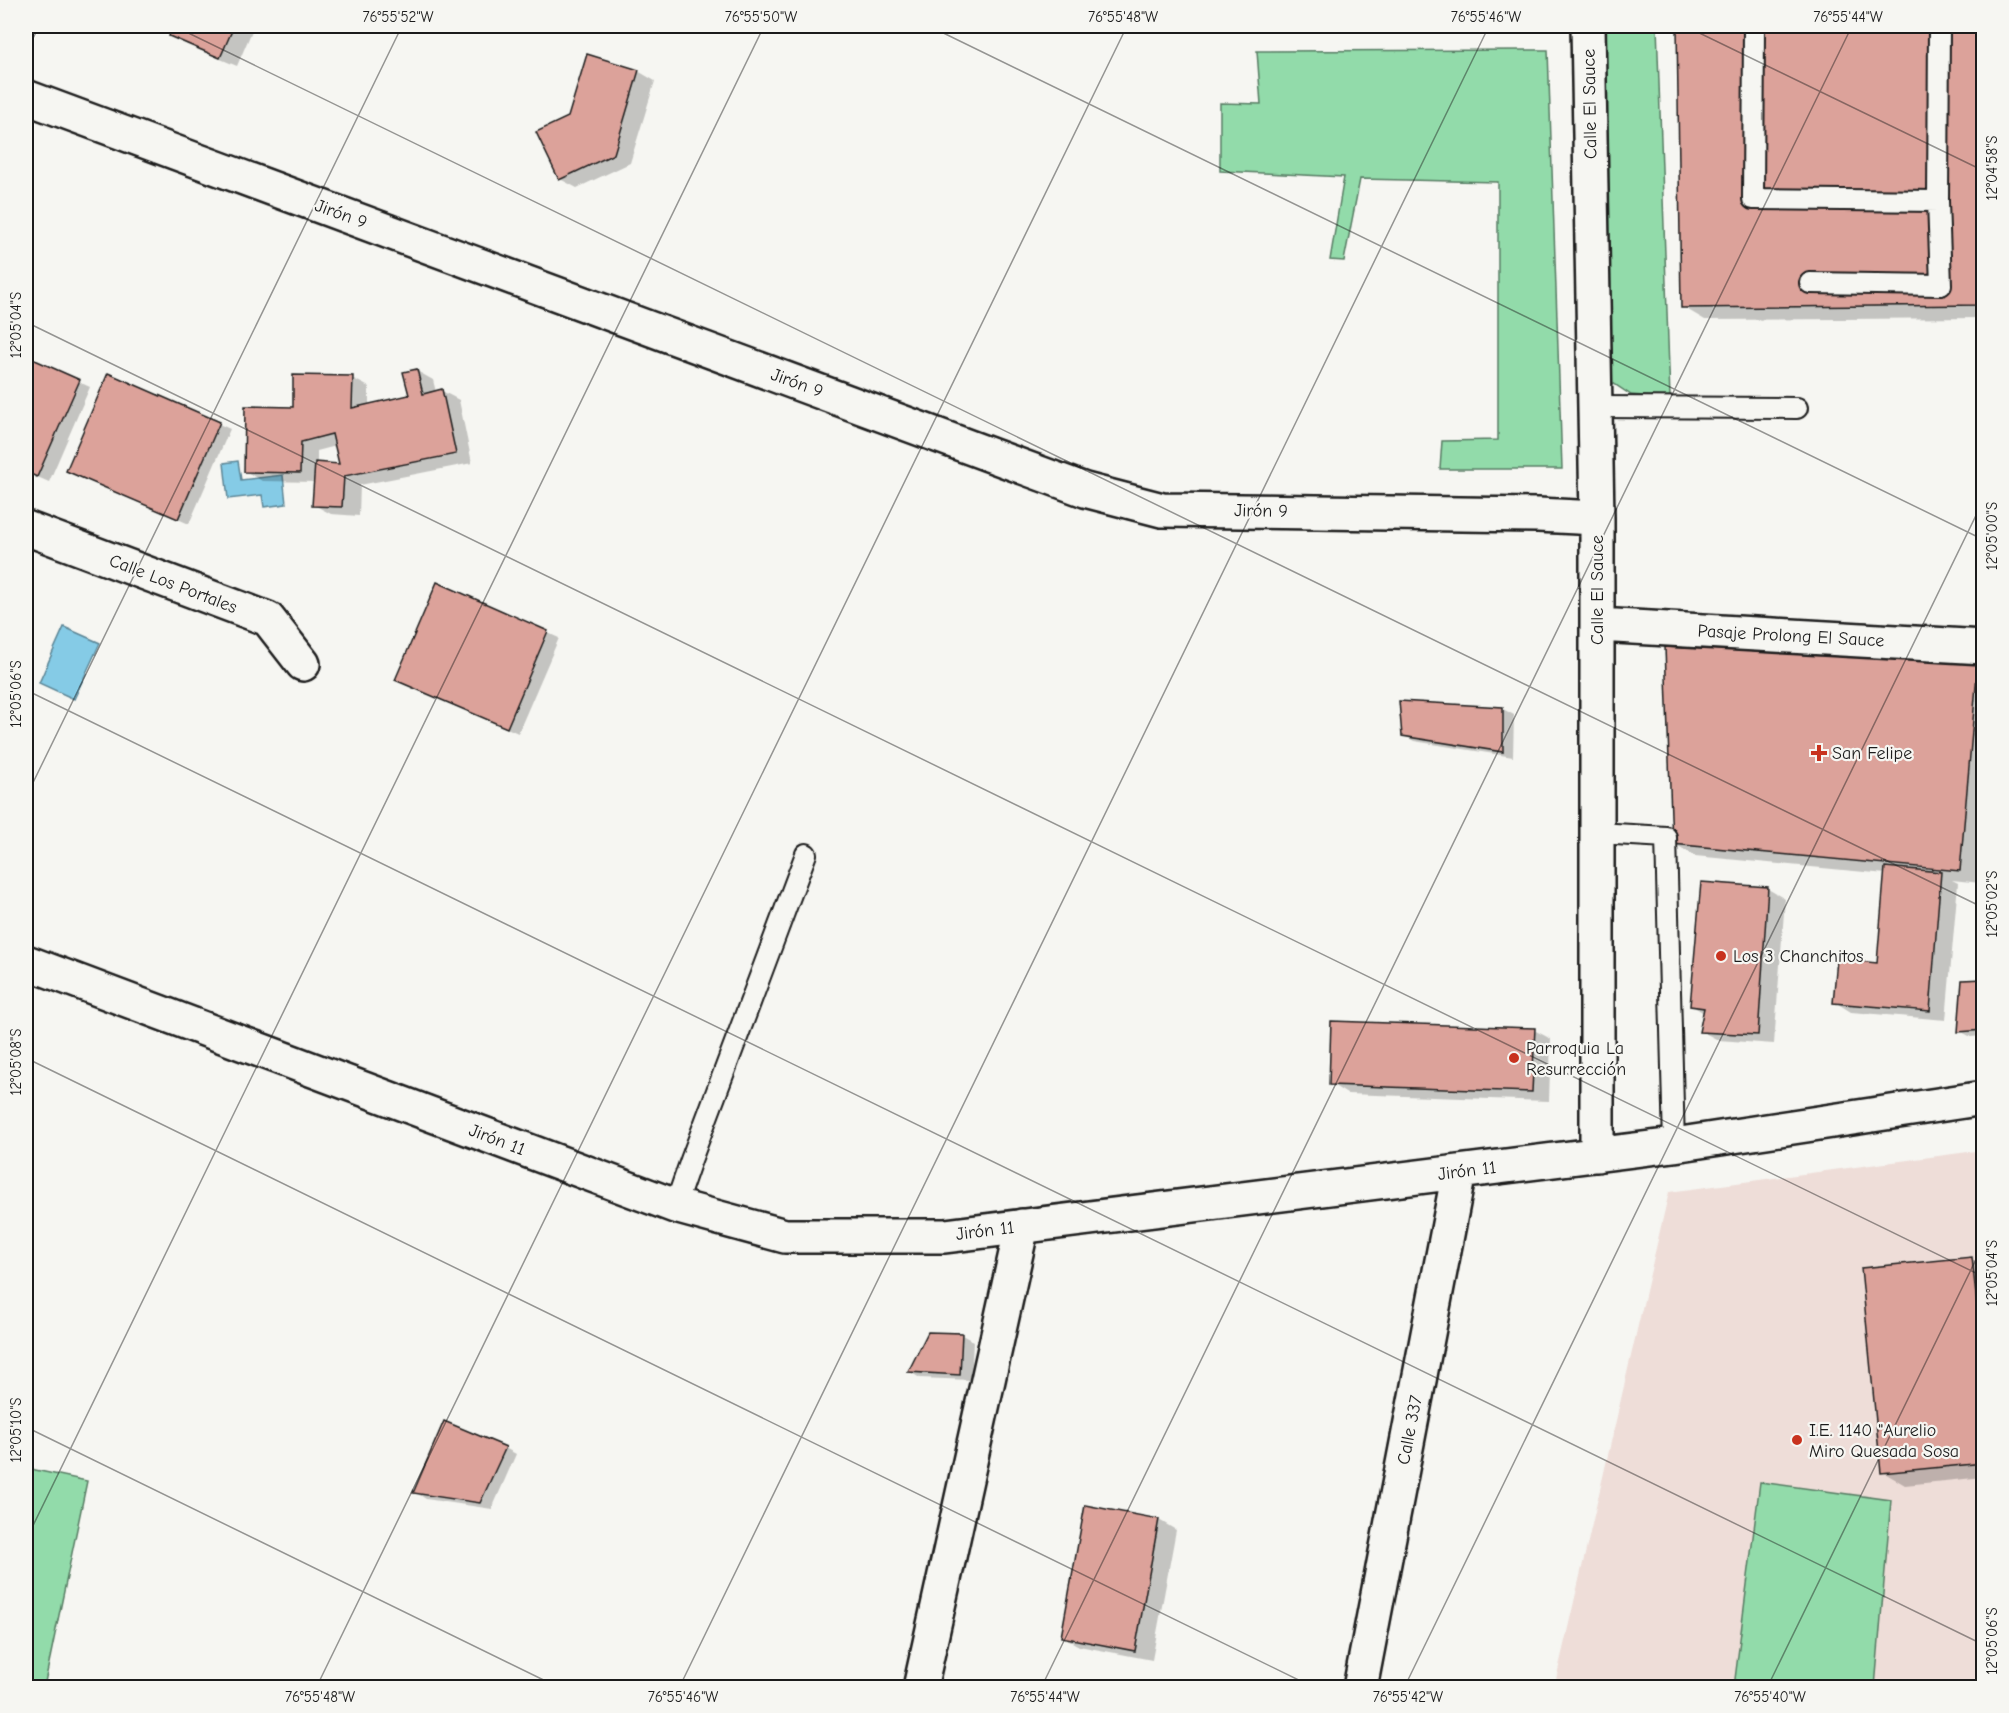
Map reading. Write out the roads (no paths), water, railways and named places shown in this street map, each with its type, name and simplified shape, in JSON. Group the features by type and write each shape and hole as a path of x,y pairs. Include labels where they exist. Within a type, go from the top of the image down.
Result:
{"street":[{"name":"Calle El Sauce","path":"1588,26 1598,624 1597,1155"},
{"name":"Jirón 9","path":"26,97 1085,490 1162,510 1538,515 1597,518"},
{"name":"Calle Los Portales","path":"26,528 268,619 303,664"},
{"name":"Pasaje Prolong El Sauce","path":"1598,624 1983,646"},
{"name":"Jirón 11","path":"26,962 675,1206 784,1236 945,1236 1674,1145 1983,1098"},
{"name":"Calle 337","path":"1360,1688 1459,1172"},
{"path":"920,1688 1022,1226"}],"lane":[{"path":"1754,26 1753,199 1938,201"},
{"path":"1810,283 1941,285 1938,201 1939,26"},
{"path":"1596,407 1797,408"},
{"path":"1598,833 1666,837 1674,1145"},
{"path":"675,1206 806,854"}],"water":[{"path":"238,461 241,480 283,475 286,504 264,507 262,495 228,499 224,463"},
{"path":"64,627 100,643 74,699 39,683"}],"place":[{"name":"San Felipe","path":"1819,753"},
{"name":"Los 3 Chanchitos","path":"1721,956"},
{"name":"Parroquia La Resurrección","path":"1514,1058"},
{"name":"I.E. 1140 \"Aurelio Miro Quesada Sosa","path":"1797,1440"}]}
